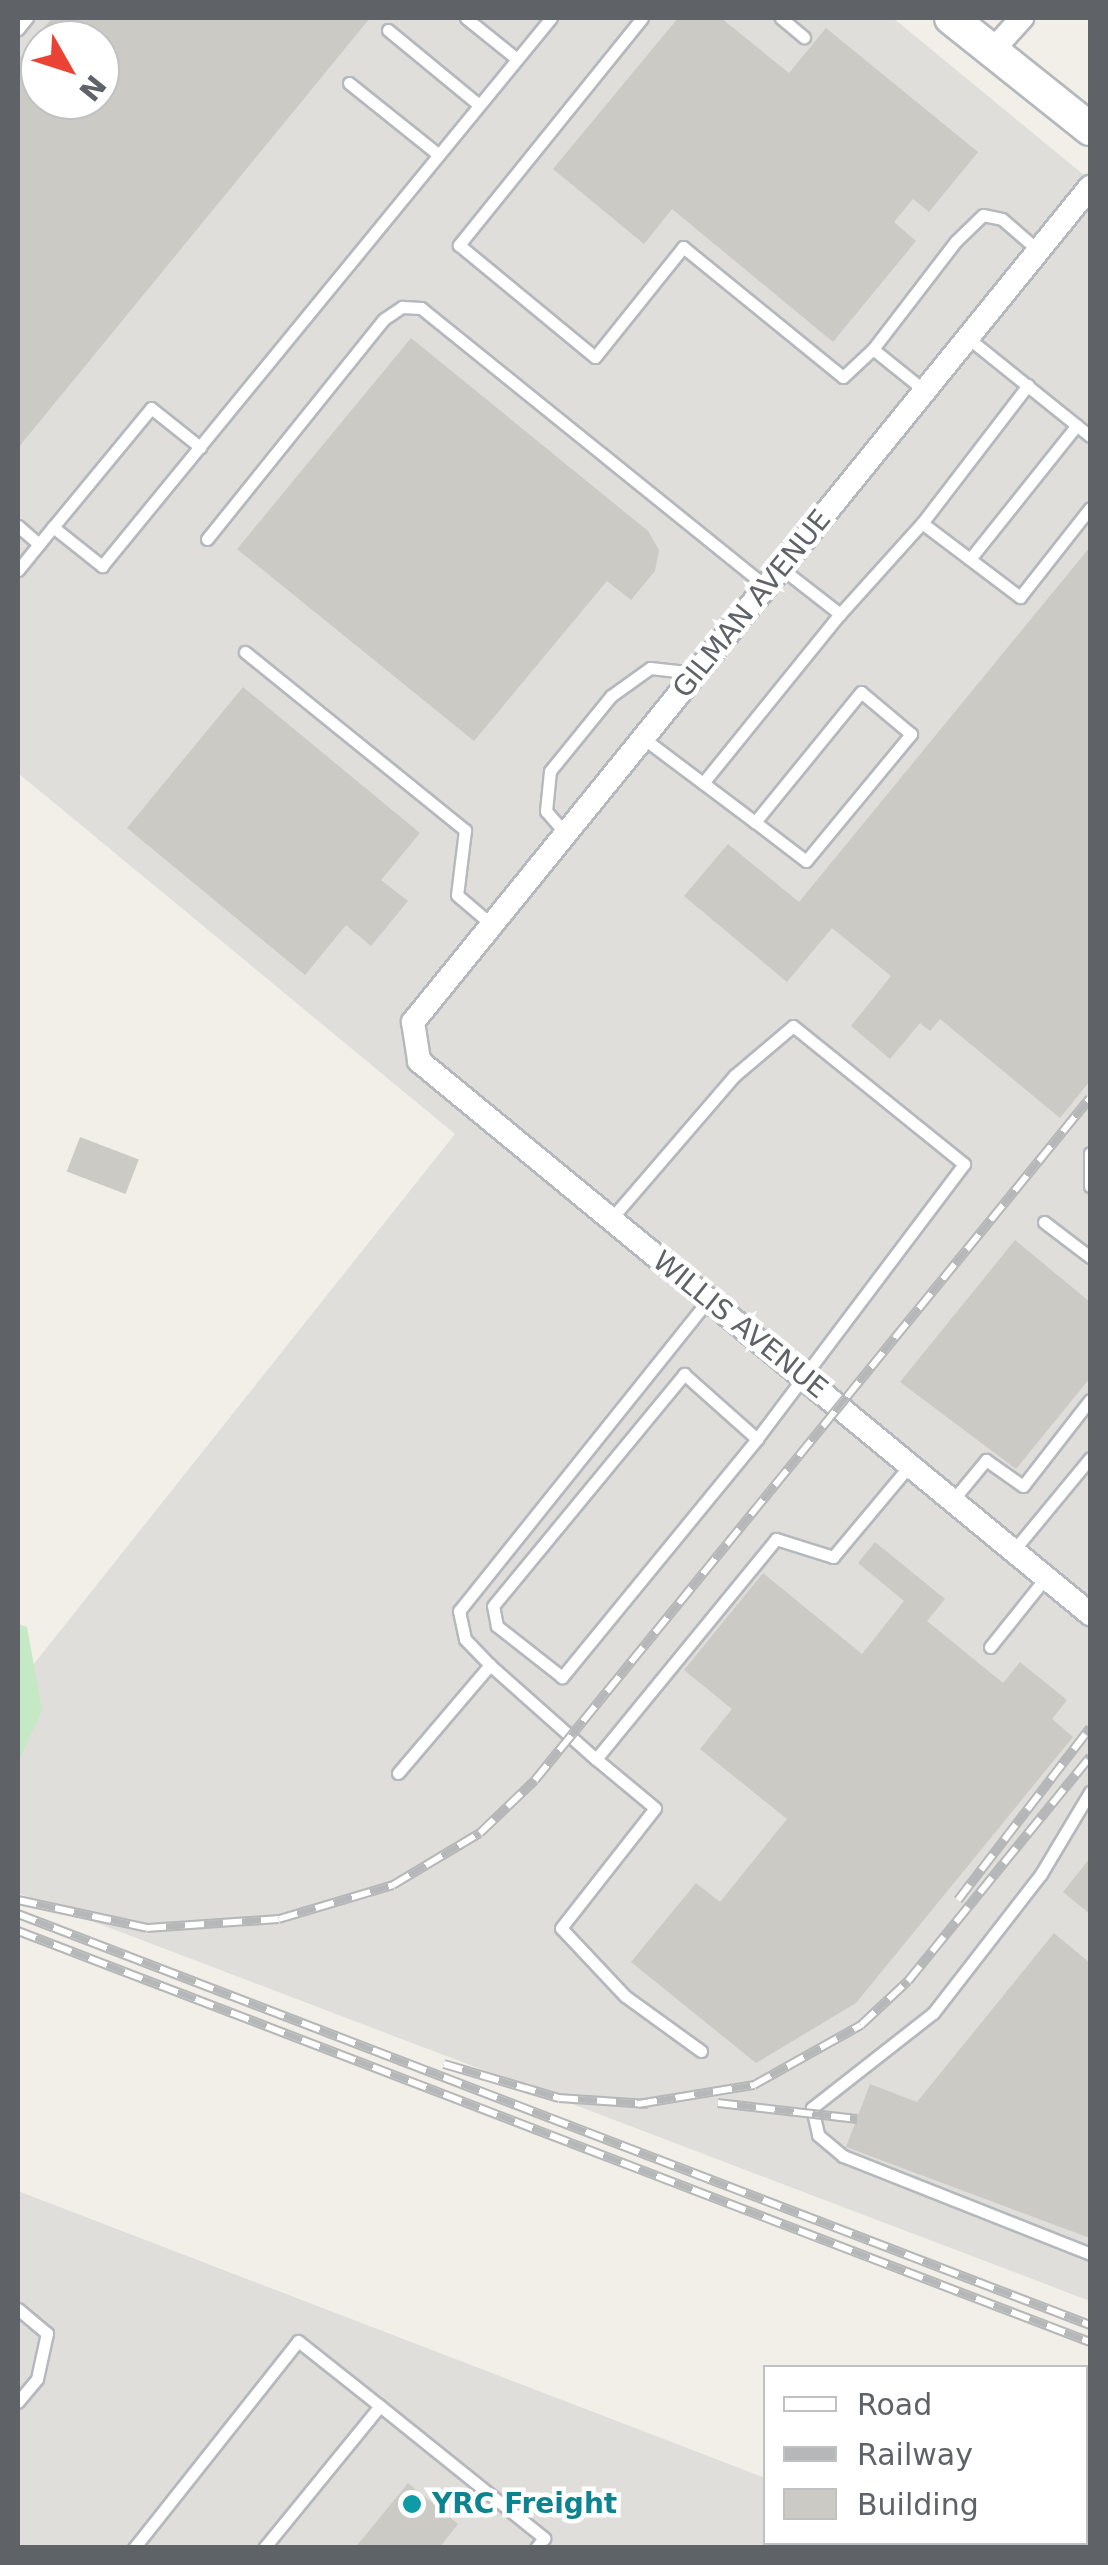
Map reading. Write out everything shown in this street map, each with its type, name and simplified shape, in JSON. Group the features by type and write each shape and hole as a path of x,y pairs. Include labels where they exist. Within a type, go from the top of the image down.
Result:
{"main road":[{"path":"951,18 1090,129"}],"street":[{"path":"992,51 1022,18"},
{"name":"GILMAN AVENUE","path":"413,1022 1090,187"},
{"name":"WILLIS AVENUE","path":"413,1022 419,1061 1090,1614"}],"lane":[{"path":"18,29 27,18"},
{"path":"466,18 517,59"},
{"path":"53,528 102,566 551,18"},
{"path":"642,18 459,245 595,357 683,247 842,377 873,349 983,215 1002,219 1038,251"},
{"path":"781,18 804,37"},
{"path":"388,30 480,105"},
{"path":"349,83 439,156"},
{"path":"207,538 384,319 402,307 421,308 766,587"},
{"path":"968,338 1090,436"},
{"path":"873,349 925,391"},
{"path":"703,783 840,614 922,522 1028,386"},
{"path":"18,570 151,408 200,446"},
{"path":"970,559 1076,425"},
{"path":"922,522 1020,598 1090,508"},
{"path":"18,526 39,544"},
{"path":"782,568 840,614"},
{"path":"246,652 465,830 457,895 492,925"},
{"path":"566,834 546,810 546,788 599,711 632,674 696,673"},
{"path":"643,738 806,861 912,734 861,692 755,822"},
{"path":"611,1218 734,1076 793,1026 964,1164 756,1439 562,1677 497,1626 494,1606 684,1374 756,1439"},
{"path":"1090,1153 1090,1186"},
{"path":"1044,1222 1090,1257"},
{"path":"701,2051 625,1996 562,1928 655,1808 465,1639 460,1610 709,1299"},
{"path":"953,1500 986,1460 1022,1486 1090,1400"},
{"path":"1014,1550 1090,1458"},
{"path":"596,1759 776,1539 833,1557 910,1465"},
{"path":"990,1647 1046,1577"},
{"path":"398,1773 490,1664"},
{"path":"1090,1792 1041,1874 933,2013 812,2108 818,2135 843,2156 1090,2254"},
{"path":"18,2308 47,2333 37,2379 18,2402"},
{"path":"134,2548 298,2341 544,2538 536,2548"},
{"path":"264,2548 380,2406"}],"shaded area":[{"path":"18,18 893,18 1090,180 1090,2301 18,1893 18,1684 455,1134 18,773"},
{"path":"18,2191 763,2477 763,2545 948,2547 18,2547"}],"green space":[{"path":"18,1624 27,1627 42,1710 18,1763"}],"building":[{"path":"52,18 370,18 18,448 18,60 20,58 20,120 120,120 120,20"},
{"path":"678,18 721,18 789,73 826,28 978,152 929,212 913,199 894,222 916,241 833,342 672,209 644,244 553,169"},
{"path":"411,338 648,531 659,550 655,571 631,600 607,581 474,741 237,549"},
{"path":"1090,547 1090,1081 1060,1118 940,1019 930,1031 920,1023 890,1059 851,1026 891,976 832,928 787,982 684,896 728,844 799,902"},
{"path":"243,687 420,833 381,880 408,901 371,946 346,925 305,975 127,828"},
{"path":"80,1137 139,1160 126,1194 67,1172"},
{"path":"1015,1240 1090,1302 1090,1378 1016,1469 900,1382"},
{"path":"875,1542 945,1599 927,1621 1003,1683 1020,1662 1067,1700 1052,1719 1073,1737 856,2003 756,2063 631,1962 696,1883 720,1902 787,1819 700,1749 732,1709 684,1670 763,1573 862,1654 904,1601 858,1563"},
{"path":"1090,1858 1090,1914 1063,1892"},
{"path":"1054,1933 1090,1963 1090,2238 846,2147 870,2084 917,2102"},
{"name":"YRC Freight","path":"408,2483 458,2524 439,2548 355,2548"}],"railway":[{"path":"18,1900 147,1928 279,1919 393,1885 480,1833 535,1780 1090,1098"},
{"path":"958,1900 1090,1728"},
{"path":"638,2104 754,2085 861,2025 908,1981 1090,1757"},
{"path":"18,1914 1090,2325"},
{"path":"18,1931 1090,2342"},
{"path":"444,2064 559,2098 648,2104"},
{"path":"718,2103 857,2119"}],"place":[{"name":"YRC Freight","path":"412,2504"}]}
